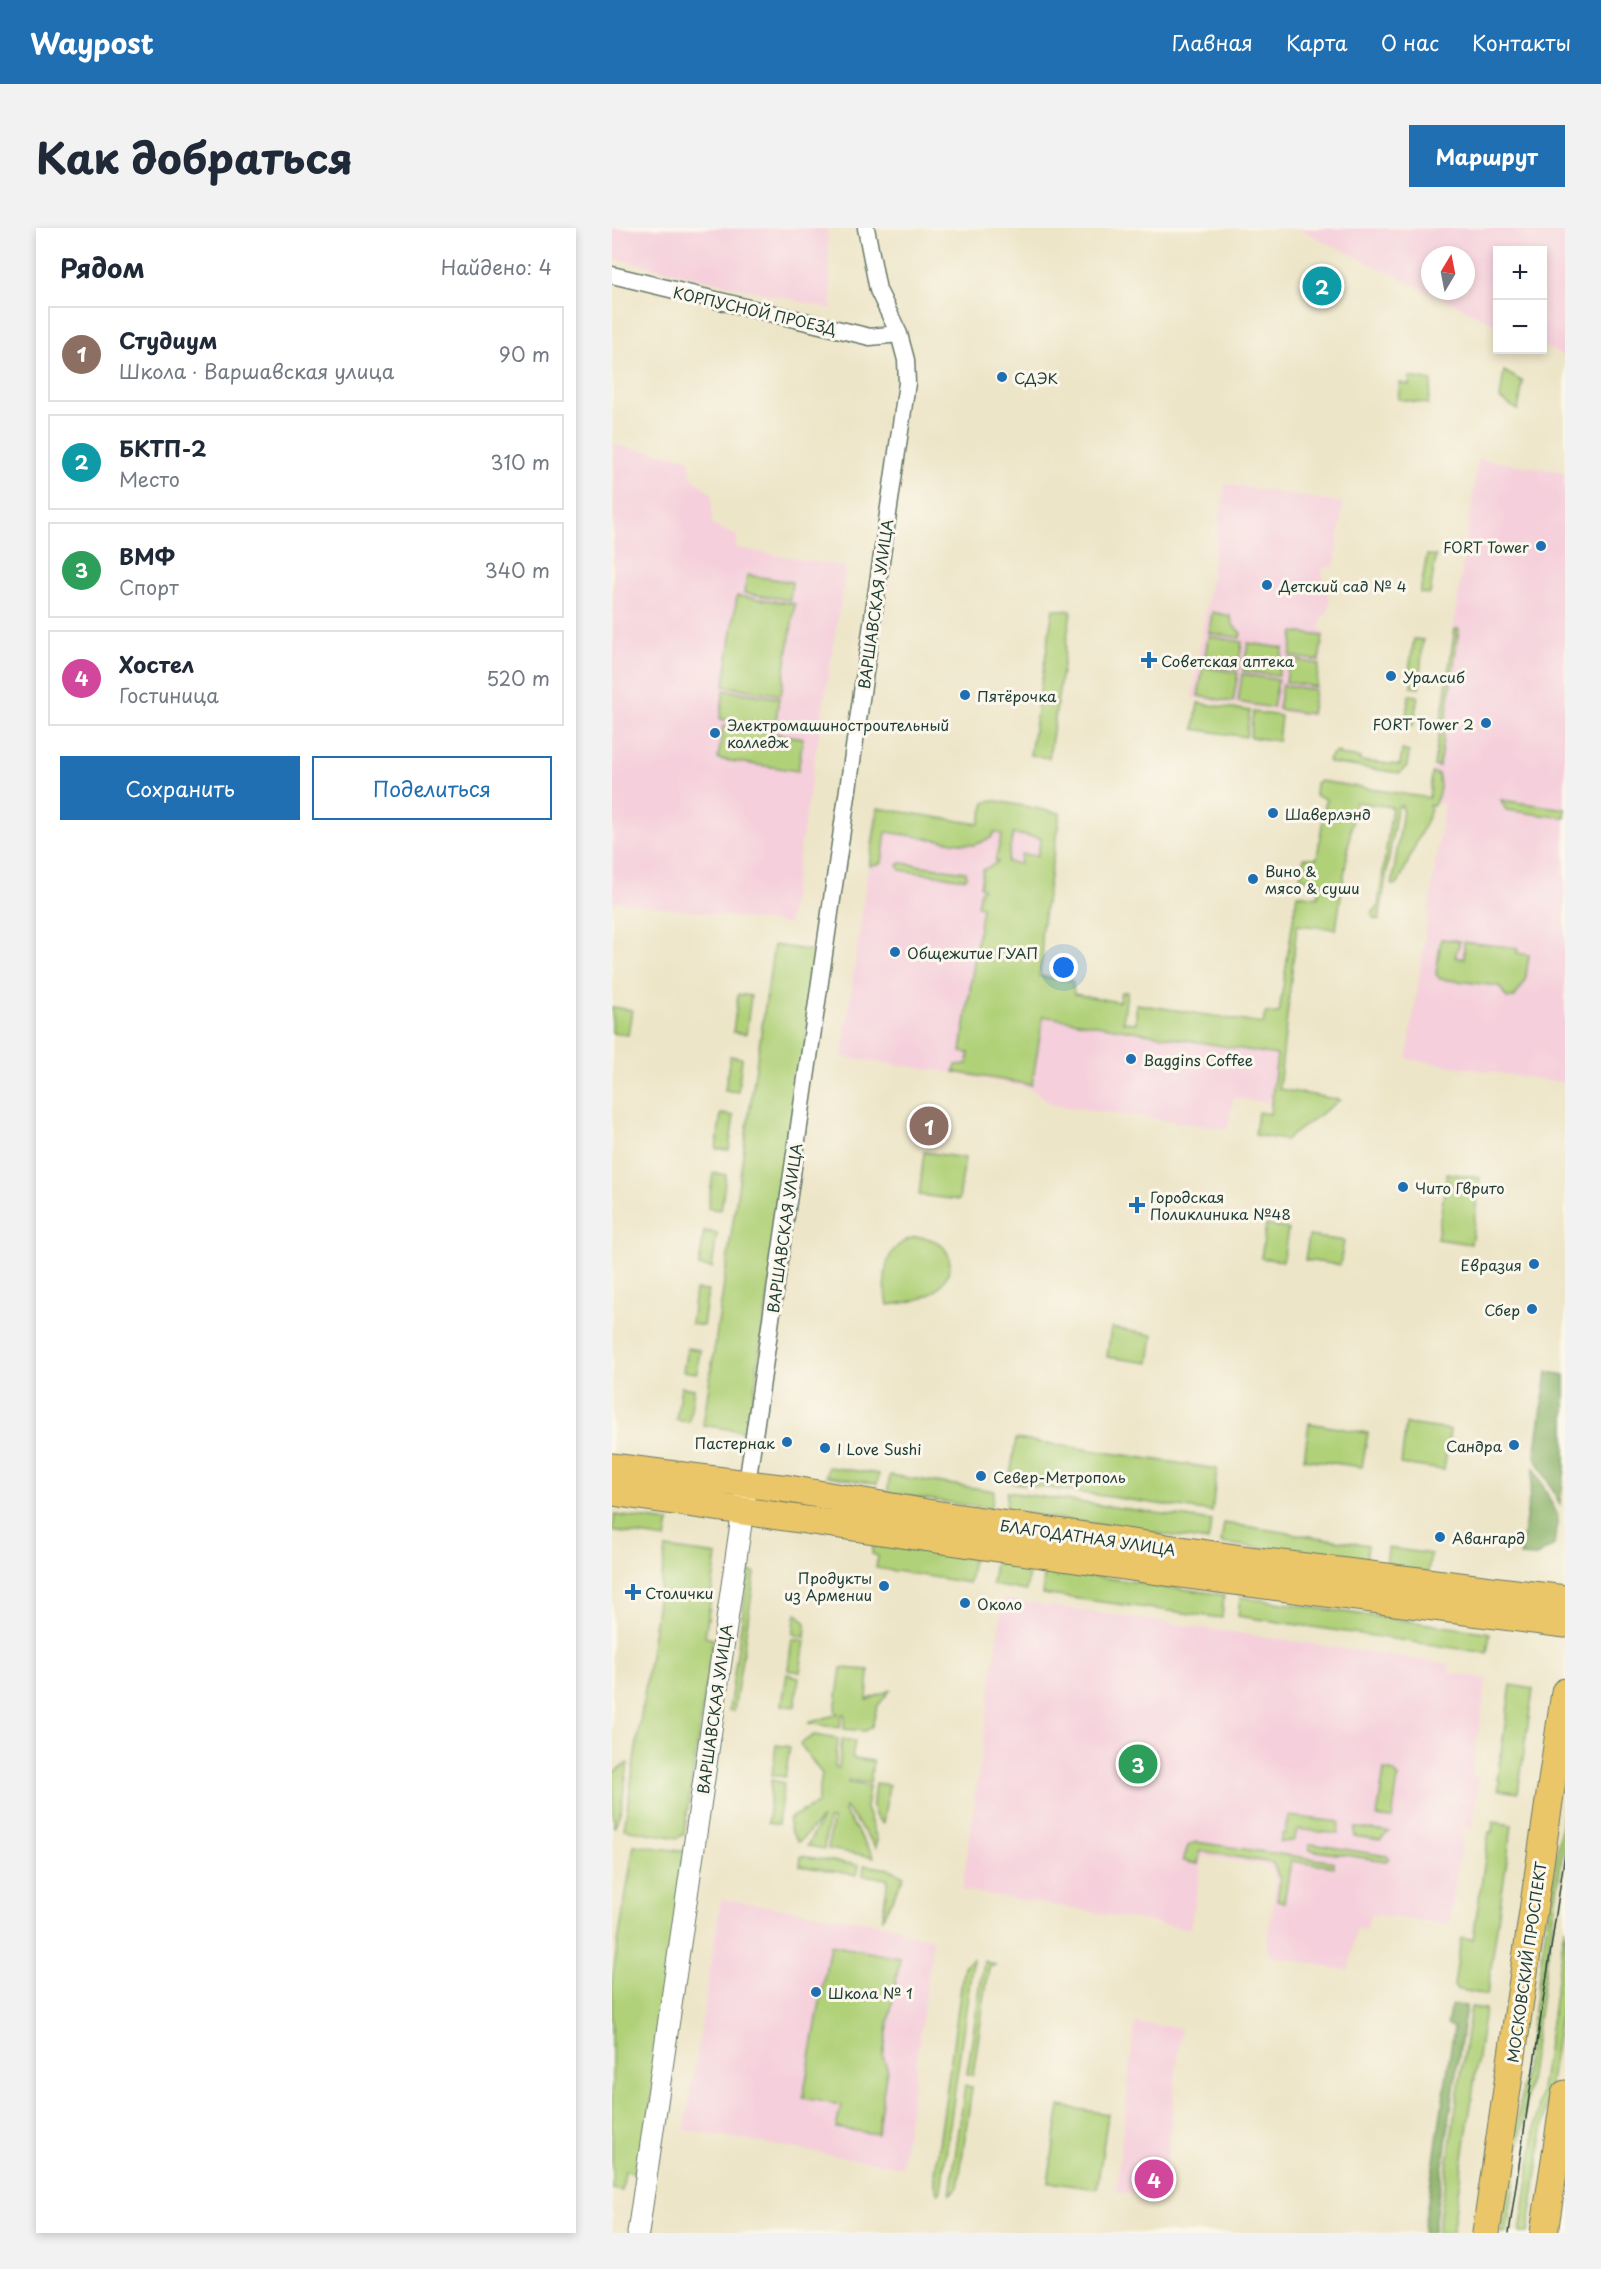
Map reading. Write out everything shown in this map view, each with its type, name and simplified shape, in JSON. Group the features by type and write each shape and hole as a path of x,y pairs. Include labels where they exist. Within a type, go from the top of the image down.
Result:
{"main road":[{"name":"БЛАГОДАТНАЯ УЛИЦА","path":"612,1467 747,1484 1213,1555 1333,1568 1517,1595 1565,1599"},
{"name":"БЛАГОДАТНАЯ УЛИЦА","path":"612,1492 1161,1571 1329,1592 1513,1619 1565,1623"},
{"name":"МОСКОВСКИЙ ПРОСПЕКТ","path":"1486,2233 1565,1692"},
{"path":"1544,2233 1565,2094"}],"street":[{"name":"ВАРШАВСКАЯ УЛИЦА","path":"639,2233 908,383 906,360 899,334 878,290 866,228"},
{"name":"КОРПУСНОЙ ПРОЕЗД","path":"612,275 870,337 899,334"}],"shaded area":[{"path":"612,228 827,228 832,309 612,258"},
{"path":"1297,228 1565,228 1565,357 1547,348 1547,246 1493,246 1493,323 1445,300 1475,300 1475,246 1421,246 1421,288"},
{"name":"Электромашиностроительный колледж","path":"614,445 689,458 692,478 712,494 712,525 737,536 736,548 846,567 788,924 612,901"},
{"path":"1478,459 1565,472 1565,1083 1407,1059 1444,805 1429,799"},
{"name":"Детский сад № 4","path":"1225,484 1343,503 1335,565 1321,569 1330,601 1328,612 1322,618 1320,628 1325,633 1312,717 1192,698"},
{"path":"876,809 958,820 1039,837 1030,1002 1039,1013 1277,1053 1271,1103 1233,1098 1228,1129 1053,1105 1030,1088 948,1072 842,1057"},
{"path":"1003,1599 1450,1664 1449,1673 1487,1679 1471,1776 1479,1778 1472,1828 1464,1827 1449,1925 1370,1914 1367,1930 1356,1929 1349,1971 1271,1956 1267,1947 1276,1881 1268,1866 1203,1856 1190,1929 962,1890"},
{"name":"Школа № 1","path":"721,1899 902,1927 901,1932 933,1939 902,2167 685,2130"},
{"path":"1135,2023 1181,2028 1163,2197 1116,2192"}],"green space":[{"path":"1504,371 1523,382 1518,410 1500,399"},
{"path":"1410,377 1432,381 1428,404 1398,399 1400,383 1409,385"},
{"path":"1427,555 1436,556 1430,594 1420,593"},
{"path":"747,575 792,582 790,600 744,593"},
{"path":"737,596 795,604 781,695 724,686"},
{"path":"1053,609 1071,611 1049,758 1030,755"},
{"path":"1212,612 1230,616 1233,625 1241,633 1240,638 1209,633"},
{"path":"1455,629 1459,629 1439,767 1434,766"},
{"path":"1294,632 1323,636 1319,661 1290,656"},
{"path":"1208,636 1242,642 1238,670 1204,665"},
{"path":"1414,639 1423,640 1419,688 1411,687 1412,674 1409,670"},
{"path":"1248,643 1283,648 1278,676 1243,671"},
{"path":"1289,659 1319,664 1316,687 1286,682"},
{"path":"1203,667 1238,673 1233,702 1198,696"},
{"path":"1242,674 1278,680 1273,708 1238,702"},
{"path":"1282,685 1315,690 1311,714 1278,709"},
{"path":"724,690 779,698 775,727 720,719"},
{"path":"1409,695 1418,696 1413,726 1405,725"},
{"path":"1198,703 1250,711 1246,737 1194,729"},
{"path":"1253,712 1281,716 1278,741 1250,737"},
{"path":"723,726 803,738 798,771 718,759"},
{"path":"1402,750 1409,752 1407,766 1400,773 1330,763 1328,760 1332,754 1339,752 1339,755 1360,758 1360,761 1400,765"},
{"path":"1432,773 1438,774 1440,789 1434,805 1429,805 1431,810 1398,884 1392,885 1403,810 1402,806 1397,807 1379,920 1373,918 1372,913 1378,907 1392,807 1355,802 1336,929 1297,925 1279,1089 1340,1100 1285,1140 1255,1135 1258,1112 1270,1114 1277,1055 1043,1016 1032,1085 954,1072 956,1065 967,1064 969,1053 961,1052 982,907 977,906 983,888 980,887 983,870 998,862 995,861 1002,834 994,832 991,838 974,845 886,832 882,863 869,866 878,808 979,824 985,803 992,800 1060,813 1041,934 1043,953 1039,976 1072,981 1074,994 1119,1002 1121,992 1127,992 1123,1022 1136,1023 1136,1004 1263,1024 1265,1013 1279,1013 1297,894 1318,897 1320,881 1300,878 1304,858 1317,858 1326,799 1315,795 1316,783 1320,781 1429,798","holes":["1013,834 1041,838 1037,856 1021,854 1020,864 1007,862"]},
{"path":"1501,800 1565,809 1565,818 1506,810"},
{"path":"901,863 966,872 967,877 965,879 900,870 898,865"},
{"path":"1441,939 1460,941 1455,957 1464,959 1464,942 1518,948 1517,953 1529,955 1525,982 1514,998 1507,998 1499,986 1440,979 1436,974"},
{"path":"774,945 819,952 748,1432 703,1425"},
{"path":"738,994 751,996 746,1034 733,1032"},
{"path":"612,1007 632,1010 628,1035 612,1033"},
{"path":"730,1056 742,1058 738,1092 725,1090"},
{"path":"721,1114 734,1116 729,1150 716,1149"},
{"path":"924,1152 965,1158 959,1200 919,1195"},
{"path":"713,1173 726,1175 721,1210 708,1208"},
{"path":"1447,1173 1480,1178 1471,1244 1437,1239"},
{"path":"1266,1225 1288,1229 1283,1261 1261,1258"},
{"path":"704,1231 717,1233 712,1268 699,1266"},
{"path":"1309,1236 1344,1241 1340,1265 1305,1260"},
{"path":"915,1237 935,1241 947,1252 949,1268 946,1277 930,1295 888,1305 885,1274 890,1255 904,1241"},
{"path":"695,1290 708,1291 703,1326 691,1324"},
{"path":"1111,1328 1153,1335 1149,1363 1107,1357"},
{"path":"687,1348 700,1350 697,1373 683,1371"},
{"path":"1547,1372 1565,1375 1565,1468 1560,1504 1535,1456"},
{"path":"681,1387 694,1389 689,1422 676,1420"},
{"path":"1309,1423 1368,1433 1362,1467 1304,1459"},
{"path":"1406,1424 1450,1430 1444,1470 1401,1464"},
{"path":"1016,1439 1217,1469 1212,1512 1009,1482"},
{"path":"828,1467 879,1474 877,1484 826,1476"},
{"path":"1534,1468 1558,1516 1554,1545 1535,1557 1520,1556"},
{"path":"890,1475 994,1491 991,1509 887,1493"},
{"path":"1007,1492 1212,1521 1208,1541 1006,1511"},
{"path":"615,1515 669,1522 666,1539 612,1531"},
{"path":"1224,1523 1368,1545 1366,1561 1221,1543"},
{"path":"873,1543 973,1558 969,1583 876,1568 878,1556 872,1554"},
{"path":"666,1548 717,1555 705,1637 713,1639 684,1834 678,1838 624,1829"},
{"path":"1388,1548 1431,1554 1428,1572 1386,1566"},
{"path":"995,1562 1030,1567 1026,1591 992,1585"},
{"path":"1045,1569 1224,1595 1222,1618 1042,1594"},
{"path":"749,1571 755,1573 734,1711 729,1710"},
{"path":"1240,1597 1490,1633 1487,1653 1238,1616"},
{"path":"796,1613 806,1623 805,1637 793,1634"},
{"path":"792,1639 805,1641 800,1672 788,1670"},
{"path":"841,1668 869,1670 867,1700 890,1690 877,1707 872,1727 865,1731 844,1729 845,1714 842,1714 840,1728 808,1723 838,1714 835,1711"},
{"path":"787,1674 799,1677 795,1707 782,1705"},
{"path":"1511,1685 1533,1689 1518,1793 1498,1790 1500,1781 1497,1780"},
{"path":"814,1735 838,1739 835,1767 839,1768 842,1739 855,1741 852,1758 873,1761 870,1783 849,1780 848,1783 869,1786 866,1808 877,1839 876,1847 845,1807 844,1811 874,1857 828,1849 832,1820 828,1820 824,1849 807,1846 822,1818 799,1842 791,1832 788,1819 817,1804 822,1774 800,1744"},
{"path":"776,1745 790,1747 785,1777 772,1775"},
{"path":"628,1763 621,1810 614,1828 612,1773"},
{"path":"1384,1770 1394,1772 1398,1777 1392,1819 1377,1817"},
{"path":"771,1780 784,1783 778,1824 768,1823"},
{"path":"875,1783 889,1785 883,1823 878,1820 874,1811"},
{"path":"1565,1800 1565,1835 1507,2233 1501,2233"},
{"path":"1288,1816 1339,1822 1338,1834 1298,1829 1293,1841 1280,1842 1282,1834 1285,1834"},
{"path":"1493,1822 1512,1825 1487,1995 1456,1989 1454,1986 1461,1938 1473,1939 1489,1832 1492,1832"},
{"path":"1355,1828 1389,1832 1380,1840 1354,1836"},
{"path":"1196,1842 1334,1862 1334,1867 1291,1861 1284,1902 1277,1900 1280,1880 1273,1863 1200,1851 1198,1864 1183,1861 1188,1846"},
{"path":"1312,1844 1389,1858 1386,1861 1310,1850 1309,1846"},
{"path":"634,1845 688,1852 641,2173 625,2171 622,2191 612,2189 612,1979"},
{"path":"801,1856 859,1865 857,1875 800,1866"},
{"path":"864,1865 890,1869 904,1876 882,1919 888,1879 863,1875"},
{"path":"1565,1927 1565,1981 1528,2233 1520,2233"},
{"path":"830,1945 900,1958 883,2056 887,2068 877,2134 836,2128 841,2105 803,2098"},
{"path":"973,1959 939,2193 935,2185 935,2174 964,1966"},
{"path":"984,1961 995,1965 989,1967 973,2075 967,2074"},
{"path":"1453,2005 1466,2006 1433,2233 1423,2233 1454,2027 1447,2025"},
{"path":"1471,2007 1485,2009 1452,2233 1437,2233"},
{"path":"965,2086 972,2087 958,2187 950,2194"},
{"path":"1060,2106 1108,2114 1097,2189 1048,2182"}],"tram line":[{"path":"1509,2233 1565,1853"}],"place":[{"name":"БКТП-2","path":"1322,286"},
{"name":"СДЭК","path":"1002,377"},
{"name":"FORT Tower","path":"1541,546"},
{"name":"Детский сад № 4","path":"1267,585"},
{"name":"Советская аптека","path":"1149,660"},
{"name":"Уралсиб","path":"1391,676"},
{"name":"Пятёрочка","path":"965,695"},
{"name":"FORT Tower 2","path":"1486,723"},
{"name":"Электромашиностроительный колледж","path":"715,733"},
{"name":"Шаверлэнд","path":"1273,813"},
{"name":"Вино & мясо & суши","path":"1253,879"},
{"name":"Общежитие ГУАП","path":"895,952"},
{"name":"Baggins Coffee","path":"1131,1059"},
{"name":"Студиум","path":"929,1126"},
{"name":"Чито Гврито","path":"1403,1187"},
{"name":"Городская Поликлиника №48","path":"1137,1205"},
{"name":"Евразия","path":"1534,1264"},
{"name":"Сбер","path":"1532,1309"},
{"name":"Пастернак","path":"787,1442"},
{"name":"Сандра","path":"1514,1445"},
{"name":"I Love Sushi","path":"825,1448"},
{"name":"Север-Метрополь","path":"981,1476"},
{"name":"Авангард","path":"1440,1537"},
{"name":"Продукты из Армении","path":"884,1586"},
{"name":"Столички","path":"633,1592"},
{"name":"Около","path":"965,1603"},
{"name":"ВМФ","path":"1138,1764"},
{"name":"Школа № 1","path":"816,1992"},
{"name":"Хостел","path":"1154,2179"}]}
